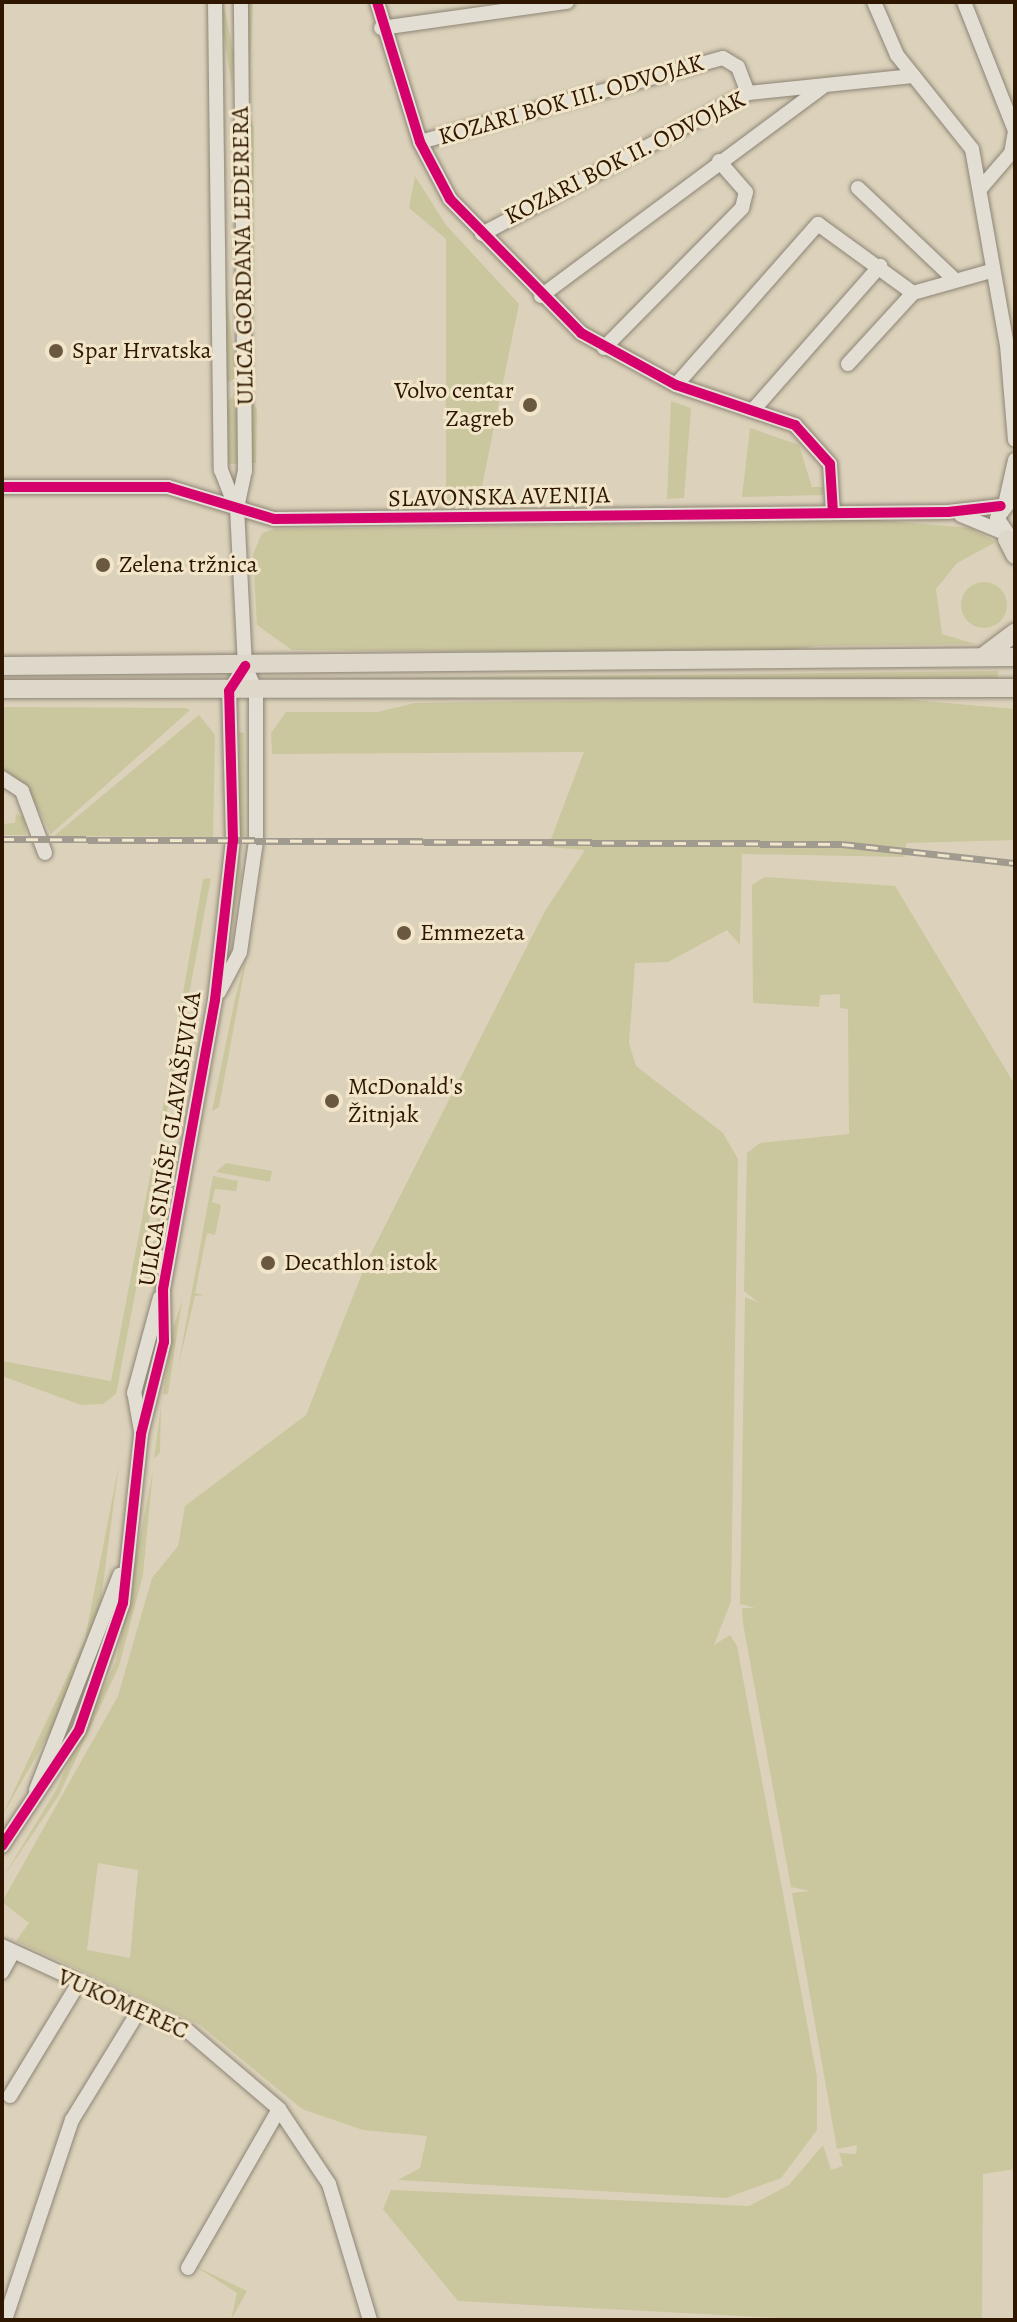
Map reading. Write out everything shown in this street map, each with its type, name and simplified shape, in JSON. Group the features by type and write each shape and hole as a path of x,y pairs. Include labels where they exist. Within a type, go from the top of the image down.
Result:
{"main road":[{"path":"982,657 1015,633"},
{"path":"2,666 1015,657"},
{"path":"2,689 1015,688"}],"street":[{"name":"ULICA GORDANA LEDERERA","path":"215,2 221,470 237,508"},
{"name":"ULICA GORDANA LEDERERA","path":"241,2 245,457 237,508 245,666"},
{"path":"377,2 381,28 420,142 450,199 541,296 604,348 676,385 795,425 824,453 833,513"},
{"path":"381,28 567,2"},
{"path":"874,2 913,76 966,136 980,189 991,271 1007,345 1015,440"},
{"path":"964,2 1015,131 1011,153 980,189"},
{"name":"KOZARI BOK III. ODVOJAK","path":"420,142 723,58 738,67 748,93"},
{"name":"KOZARI BOK II. ODVOJAK","path":"482,234 748,93 913,76"},
{"path":"541,296 822,87"},
{"path":"604,348 742,208 746,192 719,161"},
{"path":"858,188 954,279"},
{"path":"676,385 818,224 880,266 913,293"},
{"path":"754,409 880,266"},
{"path":"848,364 913,293 991,271"},
{"path":"1009,542 1007,500 1015,460"},
{"path":"196,493 215,483 221,470"},
{"name":"SLAVONSKA AVENIJA","path":"2,487 155,486 196,493 274,519 948,512 1007,500"},
{"name":"SLAVONSKA AVENIJA","path":"948,512 1009,542"},
{"path":"229,691 245,666"},
{"path":"245,666 256,691"},
{"name":"ULICA SINIŠE GLAVAŠEVIĆA","path":"2,1846 73,1741 109,1659 123,1603 123,1568 141,1434 164,1342 163,1289 215,1000 233,838 229,691"},
{"name":"ULICA SINIŠE GLAVAŠEVIĆA","path":"215,1000 240,952 252,893 256,691"},
{"path":"2,778 22,791 45,853"},
{"name":"ULICA SINIŠE GLAVAŠEVIĆA","path":"141,1434 134,1393 144,1336 163,1289"},
{"path":"2,1972 8,1949"},
{"name":"VUKOMEREC","path":"8,1949 77,1986 140,2009 189,2032 279,2109 329,2184 370,2320"},
{"path":"10,2096 77,1986"},
{"path":"5,2320 72,2120 140,2009"},
{"path":"188,2268 279,2109"}],"shaded area":[{"path":"223,2 234,55 232,87 223,31"},
{"path":"247,2 253,2 249,86 248,34"},
{"path":"250,116 254,127 253,374 251,372"},
{"path":"415,176 446,225 519,304 479,501 446,500 446,239 409,208"},
{"path":"225,282 237,378 228,382 226,380"},
{"path":"236,392 239,464 228,464 227,403"},
{"path":"252,400 257,410 256,463 252,463"},
{"path":"671,401 691,408 684,498 667,499"},
{"path":"750,428 799,445 812,487 824,487 823,495 742,497"},
{"path":"877,520 970,528 996,542 957,563 936,589 942,634 975,644 814,646 771,654 292,650 257,625 253,554 262,533 275,529"},
{"path":"984,582 1001,588 1007,605 1001,622 984,628 967,622 961,605 967,588"},
{"path":"998,671 998,678 294,685 294,679"},
{"path":"878,697 1015,709 1015,840 906,843 905,857 742,854 740,945 727,930 668,962 635,963 629,1043 636,1066 723,1133 738,1159 731,1601 714,1645 730,1635 737,1646 817,2077 817,2130 781,2178 726,2198 398,2180 420,2168 427,2136 363,2130 302,2109 200,2025 16,1941 29,1923 2,1902 118,1696 152,1578 178,1546 185,1506 306,1415 367,1261 545,911 585,850 548,847 584,752 272,754 271,733 286,712 378,712 415,703","holes":["98,1863 138,1870 130,1958 87,1950"]},
{"path":"2,707 190,710 51,834 26,786 2,768"},
{"path":"199,715 215,735 213,837 54,836"},
{"path":"239,732 244,733 245,837 240,836"},
{"path":"16,814 24,817 26,835 2,835 2,824 15,823"},
{"path":"239,843 242,876 227,948 225,945"},
{"path":"765,877 895,886 1015,1085 1015,2169 983,2174 982,2320 798,2319 458,2301 383,2209 391,2190 749,2206 789,2185 823,2145 831,2170 843,2166 839,2153 856,2154 857,2145 837,2149 792,1893 810,1891 791,1887 743,1623 742,1608 755,1608 740,1604 745,1297 759,1303 744,1291 747,1153 760,1143 849,1134 848,1009 840,1008 840,994 820,995 819,1007 753,1003 752,885"},
{"path":"211,878 165,1122 160,1124 203,879"},
{"path":"248,951 219,1107 212,1111 235,999"},
{"path":"155,1150 158,1174 116,1394 103,1404 81,1405 2,1376 2,1361 111,1381"},
{"path":"226,1163 272,1171 270,1182 216,1172"},
{"path":"213,1176 238,1181 236,1191 215,1189 212,1202 221,1205 215,1235 207,1233 195,1293 204,1295 195,1296 178,1367"},
{"path":"168,1181 152,1263 145,1290 163,1183"},
{"path":"182,1301 168,1394 163,1394 173,1328"},
{"path":"161,1406 160,1453 154,1458"},
{"path":"119,1464 100,1607 53,1727 2,1816 85,1639"},
{"path":"153,1470 143,1575 119,1666 59,1795 2,1879 56,1790 116,1661"},
{"path":"195,2266 247,2291 231,2320 237,2293"}],"railway":[{"path":"2,839 842,844 1015,863"}],"cycle path":[{"path":"377,2 420,142 450,199 581,333 676,385 795,425 830,464 833,513"},
{"path":"2,487 168,487 274,519 948,512 1001,506"},
{"path":"2,1846 79,1730 123,1603 141,1434 164,1342 163,1289 215,1000 233,840 229,691 245,666"}],"place":[{"name":"Spar Hrvatska","path":"56,351"},
{"name":"Volvo centar Zagreb","path":"530,405"},
{"name":"Zelena tržnica","path":"103,565"},
{"name":"Emmezeta","path":"404,933"},
{"name":"McDonald's Žitnjak","path":"332,1101"},
{"name":"Decathlon istok","path":"268,1263"}]}
